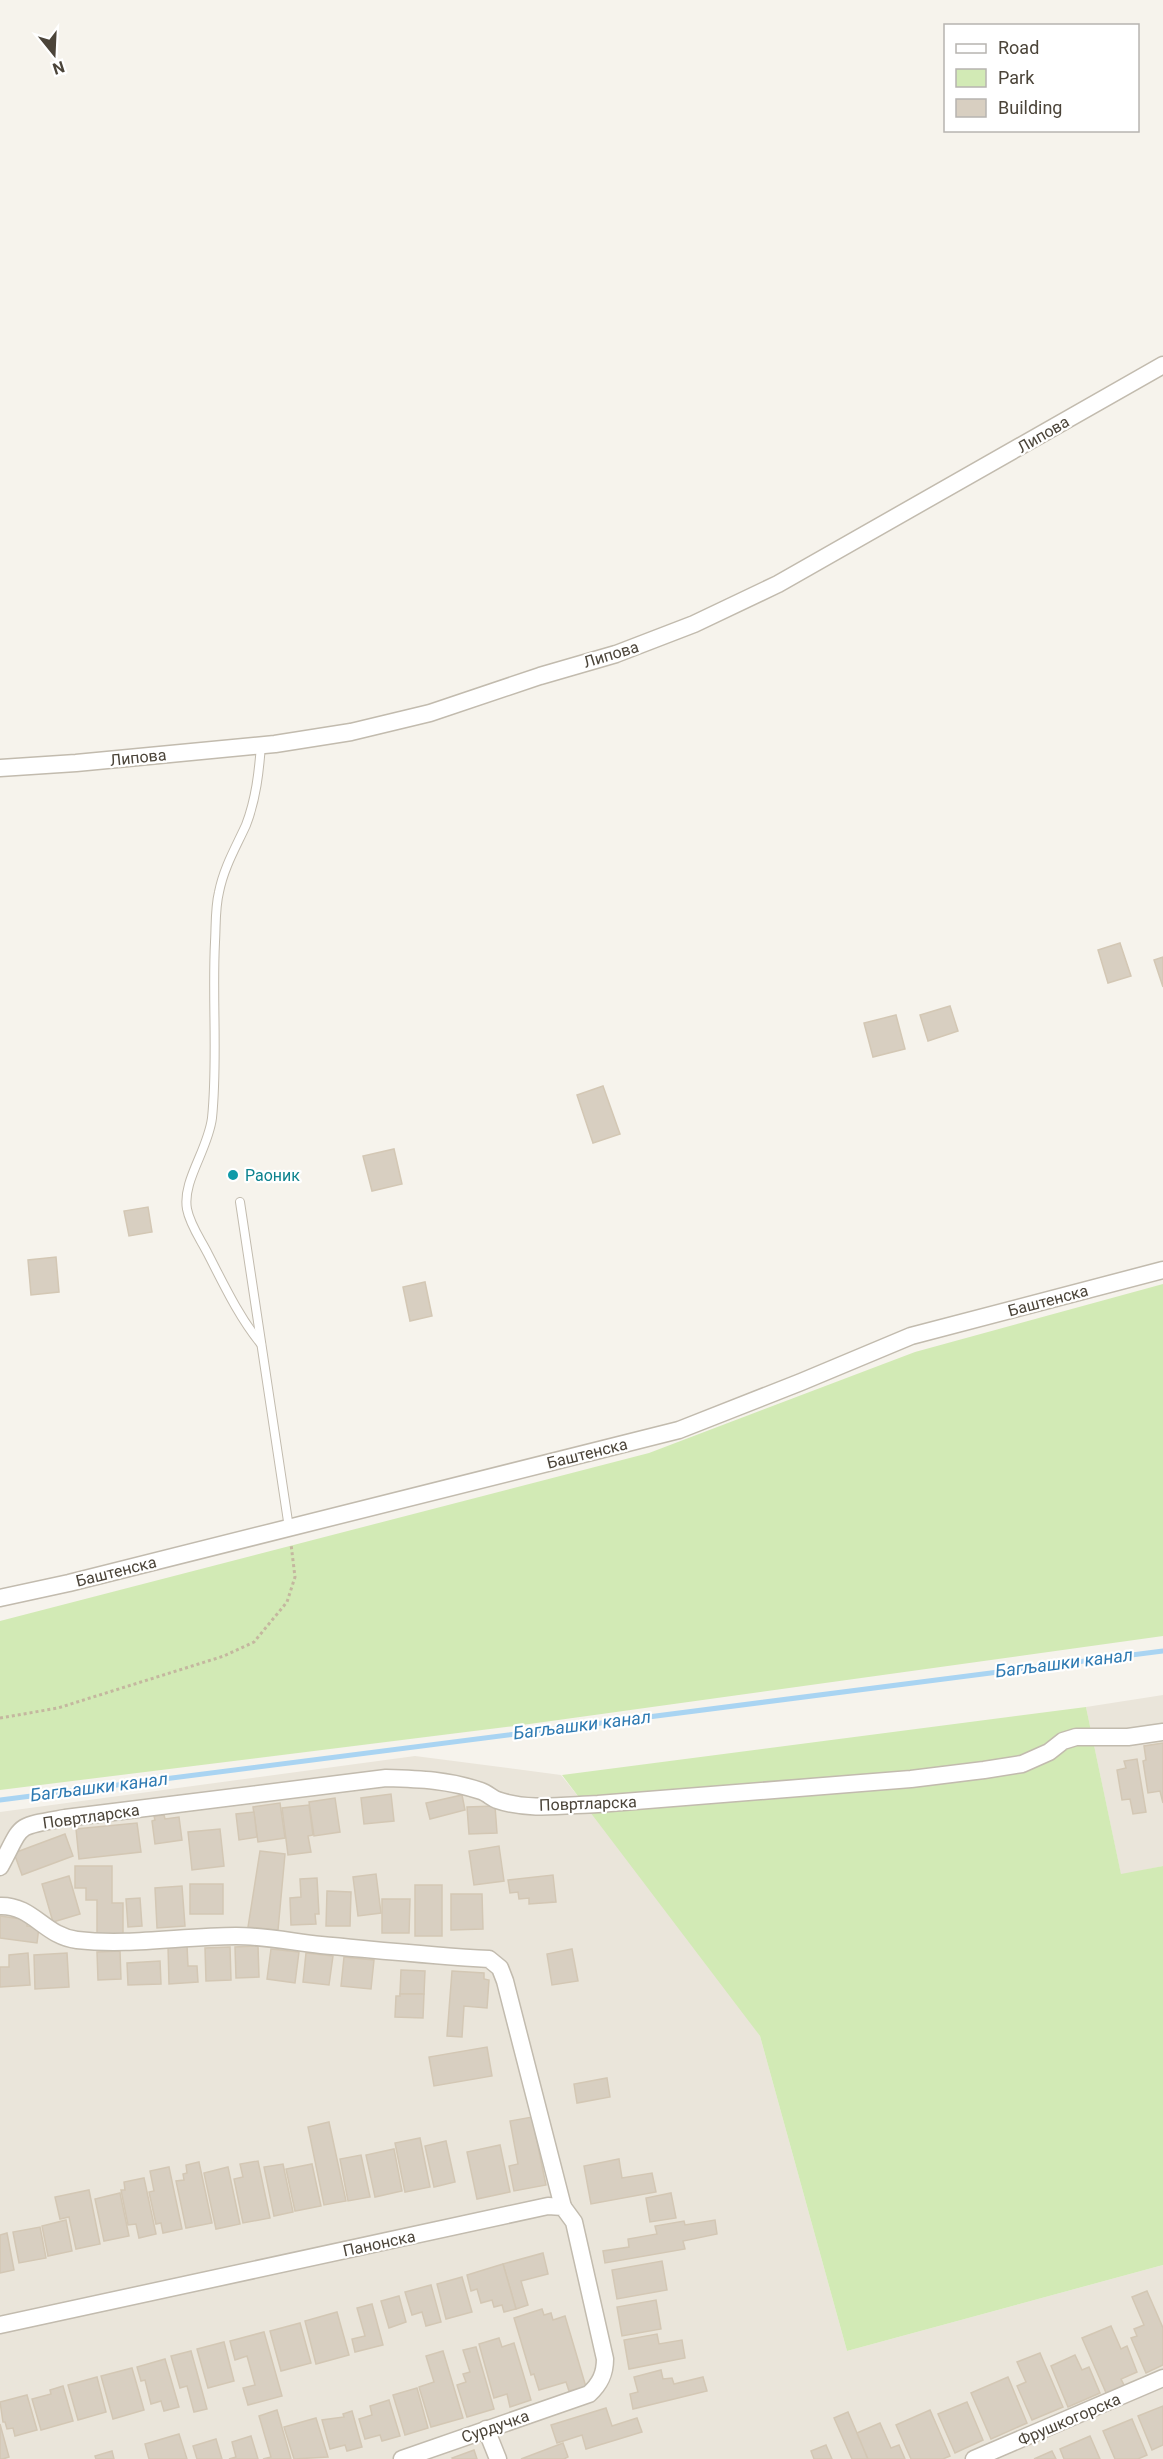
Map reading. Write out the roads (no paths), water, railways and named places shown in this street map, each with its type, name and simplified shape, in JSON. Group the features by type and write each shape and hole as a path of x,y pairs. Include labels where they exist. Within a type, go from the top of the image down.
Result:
{"street":[{"name":"Липова","path":"0,768 76,764 261,745 351,732 430,713 540,676 616,654 694,624 778,584 1163,365"},
{"name":"Баштенска","path":"0,1598 679,1430 911,1336 1163,1270"},
{"name":"Повртларска","path":"0,1867 17,1832 28,1824 386,1778 437,1779 483,1792 497,1800 526,1805 598,1804 963,1773 1022,1764 1049,1752 1063,1741 1076,1737 1128,1737 1163,1732"},
{"path":"0,1893 6,1906 35,1917 50,1931 60,1936 76,1940 237,1936 389,1952 489,1959 500,1968 506,1981 563,2207"},
{"name":"Панонска","path":"0,2325 548,2206 563,2207"},
{"name":"Сурдучка","path":"402,2459 590,2394 603,2375 605,2359 574,2222 571,2214 563,2207"},
{"name":"Фрушкогорска","path":"974,2459 1163,2378"},
{"path":"486,2429 498,2459"}],"lane":[{"path":"261,745 254,799 246,825 226,866 218,896 213,972 215,1073 212,1121 204,1152 189,1183 186,1201 190,1219 216,1269 249,1330 261,1344"},
{"path":"240,1202 289,1528"}],"waterway":[{"name":"Багљашки канал","path":"0,1800 1163,1651"}],"place":[{"name":"Раоник","path":"233,1175"}]}
